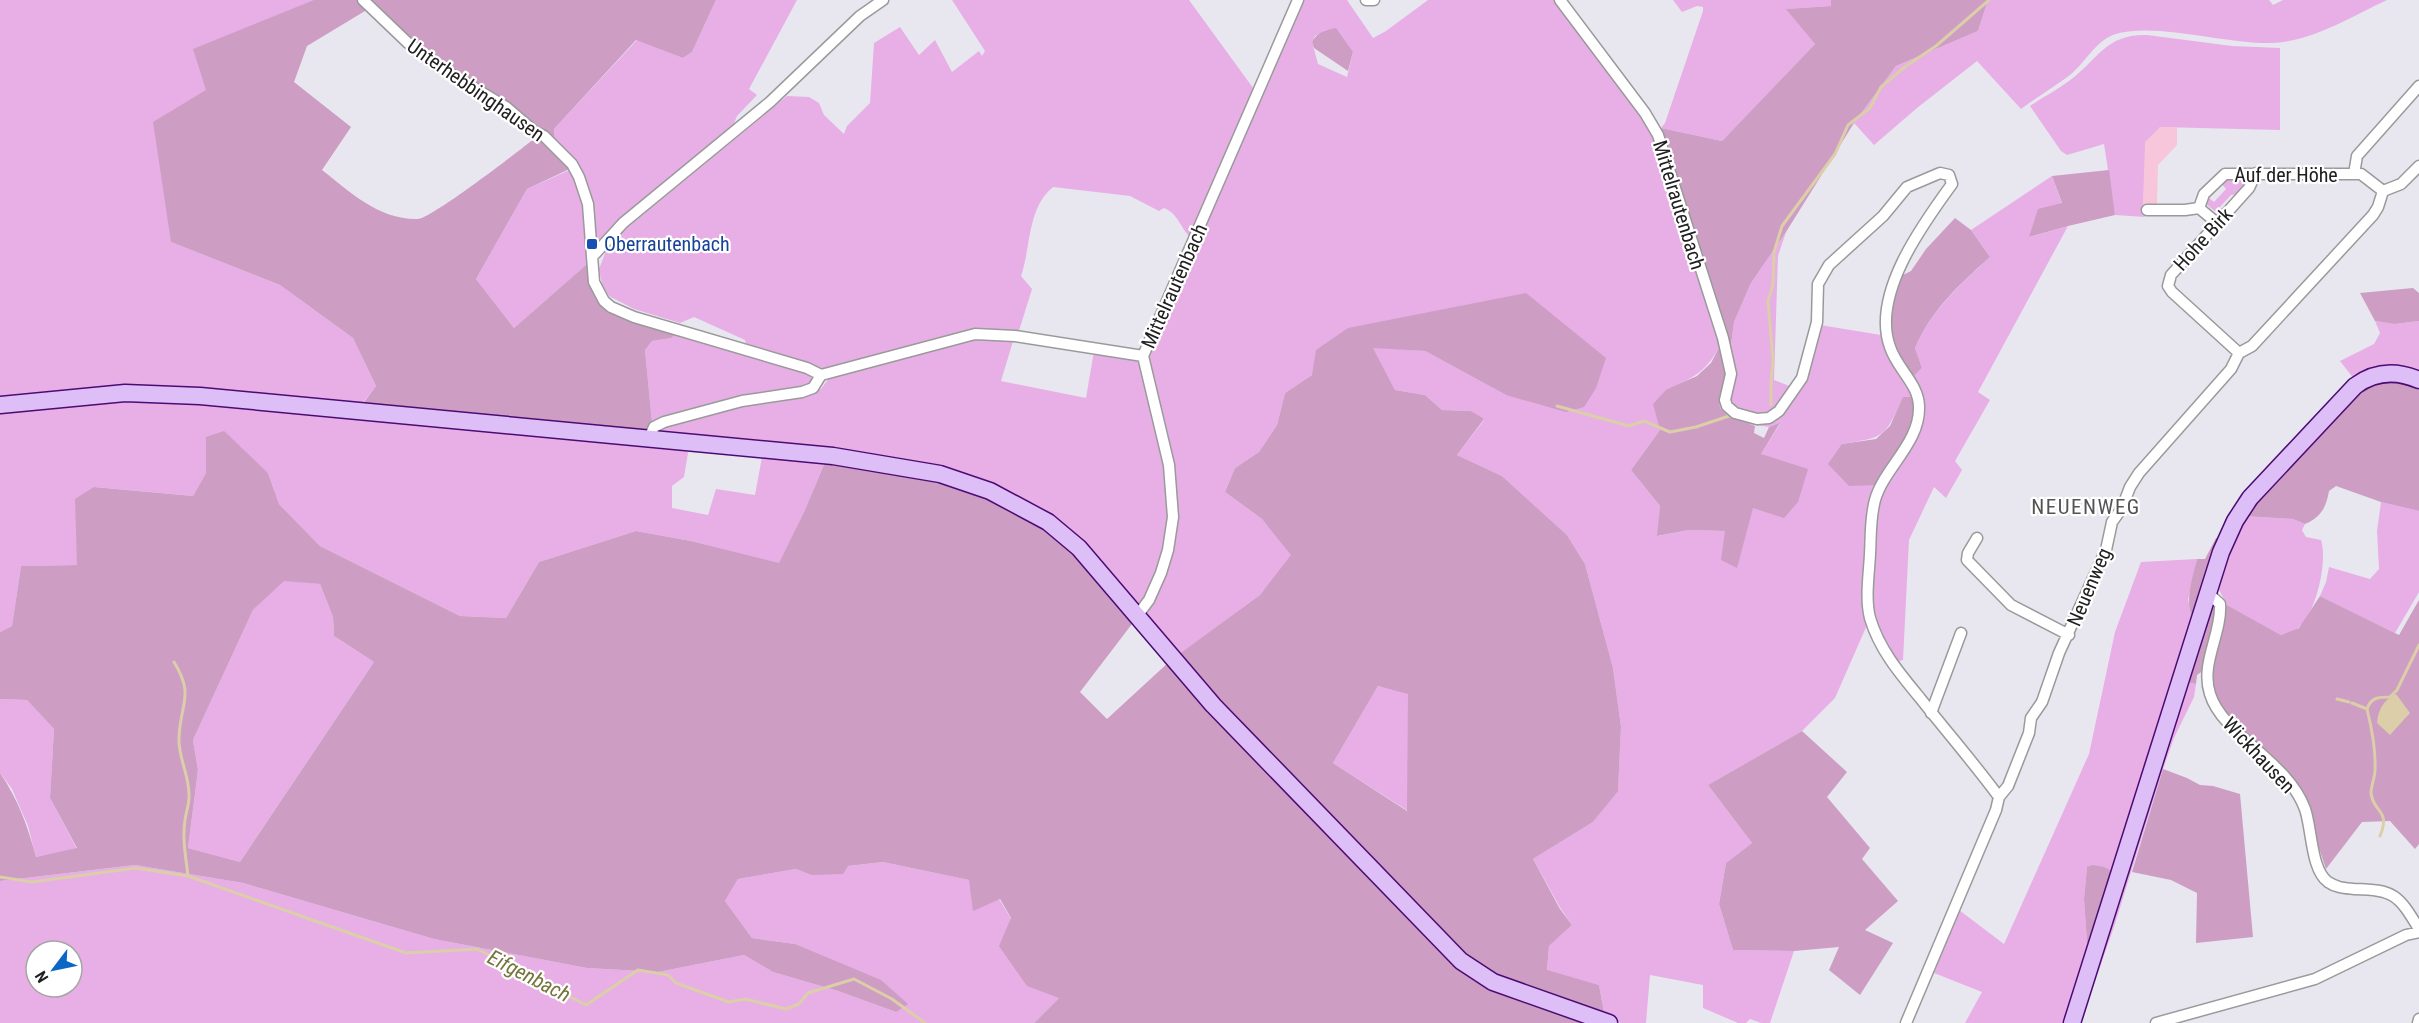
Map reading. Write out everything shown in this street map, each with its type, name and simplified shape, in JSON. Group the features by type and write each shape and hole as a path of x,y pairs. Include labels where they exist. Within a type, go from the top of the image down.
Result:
{"main road":[{"path":"2072,1023 2221,552 2244,506 2345,396 2361,382 2379,374 2404,374 2419,380"},
{"path":"0,405 125,393 161,393 650,438 868,461 940,474 973,485 1048,522 1070,540 1213,705 1461,961 1493,981 1609,1023"}],"street":[{"name":"Unterhebbinghausen","path":"363,0 408,43 436,65 506,107 535,132 544,136 572,164 588,204 593,256"},
{"path":"883,0 854,21 770,102 623,223 593,256 594,282 598,292 611,307 647,321 807,368 821,375 975,334 1016,336 1143,356"},
{"name":"Mittelrautenbach","path":"1137,616 1149,600 1161,573 1173,517 1169,465 1143,356 1298,0"},
{"path":"1366,0 1374,0"},
{"name":"Mittelrautenbach","path":"1560,0 1645,113 1661,141 1698,265 1723,338 1731,374 1725,400 1730,410 1752,418 1765,419 1779,411 1802,378 1816,322 1818,284 1823,273 1883,216 1907,187 1933,174 1943,173 1950,177 1952,184 1901,265 1892,285 1886,311 1889,346 1915,391 1919,408 1918,420 1909,440 1875,500 1871,524 1868,601 1870,616 1879,641 1902,677 1931,713"},
{"name":"Auf der Höhe","path":"2354,174 2357,156 2419,86"},
{"path":"2383,191 2401,184 2419,166"},
{"name":"Auf der Höhe","path":"2199,208 2204,194 2222,176 2238,172 2354,174 2367,176 2383,191"},
{"name":"Hohe Birk","path":"2239,353 2168,286 2171,275 2249,188 2256,173"},
{"name":"Neuenweg","path":"1906,1023 1996,810 1999,797 2008,786 2029,733 2031,718 2042,702 2059,653 2106,550 2112,522 2119,513 2136,477 2231,369 2239,353 2252,346 2373,215 2383,191"},
{"path":"2147,210 2199,208 2217,223"},
{"path":"650,438 654,427 664,422 742,401 802,392 813,388 821,375"},
{"path":"1977,538 1968,553 1967,560 1973,568 2011,605 2069,635"},
{"name":"Wickhausen","path":"2156,1023 2315,979 2419,930 2405,909 2390,893 2340,888 2326,881 2315,865 2315,850 2306,811 2287,778 2226,720 2216,707 2210,694 2207,675 2220,604 2208,593"},
{"path":"1961,633 1931,713 1999,797"}],"shaded area":[{"path":"0,0 317,0 206,90 171,242 280,285 353,338 376,386 362,404 685,445 688,453 684,477 672,486 672,508 708,515 716,489 755,495 762,457 826,460 779,564 691,541 636,531 539,562 506,618 460,616 320,546 279,504 268,473 206,437 206,473 193,496 95,487 77,565 21,566 12,626 0,632"},
{"path":"314,0 716,0 692,52 683,58 636,40 554,129 554,136 576,166 527,189 476,279 514,328 587,264 590,282 598,299 678,333 671,338 652,341 645,350 652,423 647,432 362,405 376,386 353,338 280,285 171,242 153,122 206,90 193,49","holes":["370,8 437,69 504,109 535,138 476,183 426,216 418,219 390,215 366,203 322,170 351,127 294,82 307,46"]},
{"path":"716,0 797,0 749,89 757,95 737,116 731,131 598,245 576,166 554,136 554,129 637,40 683,58 692,52"},
{"path":"952,0 1189,0 1256,92 1192,239 1177,218 1164,208 1159,211 1130,196 1053,187 1038,206 1031,229 1021,276 1032,289 1018,334 993,331 824,369 747,347 745,340 694,317 680,323 634,309 609,296 602,284 599,269 606,251 626,229 787,96 809,97 819,103 824,115 844,134 847,126 870,103 874,43 900,27 919,55 935,40 952,72 979,51 982,56 985,51"},
{"path":"1301,0 1347,0 1373,38 1428,0 1557,0 1655,134 1722,342 1700,372 1667,389 1660,430 1631,470 1660,506 1658,536 1689,530 1725,531 1761,454 1780,424 1769,427 1741,423 1728,416 1720,408 1719,396 1726,384 1734,322 1751,283 1786,232 1778,256 1774,380 1797,389 1820,325 1881,335 1889,357 1914,397 1903,398 1892,421 1882,433 1875,437 1842,444 1878,485 1867,625 1835,698 1802,731 1708,785 1752,843 1726,863 1719,904 1733,950 1794,951 1770,1023 1750,1019 1746,1023 1738,1023 1703,1008 1703,985 1650,975 1646,1023 1621,1023 1605,1017 1599,985 1547,971 1549,946 1572,925 1533,859 1593,822 1618,790 1621,727 1613,668 1585,564 1567,535 1502,476 1457,455 1484,420 1471,411 1442,410 1425,395 1395,390 1372,347 1425,351 1506,395 1596,388 1348,328 1312,375 1285,393 1277,425 1259,452 1235,468 1225,492 1262,519 1292,555 1260,595 1177,657 1147,616 1175,517 1148,359","holes":["1326,30 1353,52 1347,77 1318,64 1312,42 1315,36"]},
{"path":"1673,0 1831,0 1831,6 1787,9 1815,44 1722,141 1661,128 1665,123 1703,11 1703,7 1697,6 1682,12"},
{"path":"1831,0 1988,0 1978,31 1896,66 1854,123 1786,232 1751,283 1734,322 1726,384 1719,396 1720,408 1728,416 1755,426 1754,433 1764,438 1769,427 1780,423 1761,454 1808,469 1798,502 1784,518 1753,508 1737,568 1721,560 1725,531 1689,530 1657,536 1660,506 1631,470 1660,430 1653,404 1667,389 1697,376 1711,363 1725,336 1678,193 1661,128 1722,141 1815,44 1786,9 1831,6"},
{"path":"1988,0 2269,0 2273,5 2283,0 2387,0 2317,33 2272,43 2234,41 2169,32 2130,31 2113,35 2095,48 2070,75 2021,109 1977,61 1874,145 1854,123 1896,66 1978,31"},
{"path":"1336,28 1353,52 1348,71 1314,48 1312,42 1322,32"},
{"path":"2147,35 2232,46 2280,48 2280,130 2160,127 2145,183 2145,217 2115,215 2104,144 2067,155 2061,151 2030,106 2069,81 2112,43 2133,36"},
{"path":"2160,127 2177,127 2177,145 2158,165 2157,204 2143,204 2145,142"},
{"path":"572,169 586,216 587,264 514,328 476,279 527,189"},
{"path":"2109,170 2115,215 2029,237 2038,209 2062,203 2052,176"},
{"path":"2052,176 2062,204 2030,237 2068,226 1978,392 1990,400 1955,461 1962,470 1946,498 1934,487 1909,540 1903,660 1895,662 1872,615 1875,509 1917,383 1914,376 1922,368 1915,348 1938,310 1957,288 1990,257 1971,230"},
{"path":"2240,177 2246,184 2240,194 2231,195 2219,208 2227,208 2217,213 2206,204 2208,197 2214,202 2226,189 2221,183 2227,178"},
{"path":"1955,218 1971,230 1990,257 1957,288 1930,321 1915,348 1922,368 1914,376 1897,353 1893,341 1893,304 1899,277 1911,271 1926,249"},
{"path":"2413,288 2419,293 2419,321 2395,324 2375,321 2360,293"},
{"path":"1526,293 1606,358 1596,388 1584,407 1566,412 1506,395 1425,351 1373,348 1395,390 1425,395 1442,410 1471,411 1484,419 1457,455 1502,476 1567,535 1585,564 1613,668 1621,727 1618,791 1593,822 1533,859 1560,909 1572,925 1549,946 1547,970 1599,985 1606,1023 1034,1023 1059,998 1027,986 999,946 1011,918 1000,899 973,911 969,880 883,862 848,866 843,874 811,875 796,869 738,879 725,901 752,938 795,944 881,980 908,1004 896,1012 838,991 773,972 744,955 658,972 587,968 434,939 243,883 135,865 0,881 0,773 22,814 36,857 77,848 50,798 54,729 27,700 0,699 0,632 12,626 21,566 77,565 75,499 94,487 193,496 206,473 206,437 224,431 268,473 279,504 320,546 460,616 506,618 539,562 636,531 691,541 779,563 826,460 944,479 1048,526 1135,620 1080,692 1107,719 1170,661 1260,595 1291,555 1262,519 1225,492 1235,468 1259,452 1277,425 1285,393 1312,375 1316,350 1348,328","holes":["284,581 320,584 333,617 334,636 374,662 240,862 188,848 198,770 193,740 253,610","1378,686 1408,694 1407,811 1333,763"]},
{"path":"2375,321 2396,324 2419,321 2419,375 2354,379 2340,361 2374,344 2380,333"},
{"path":"678,333 809,373 813,381 809,385 652,423 645,350 652,341 671,338"},
{"path":"975,336 1014,338 1001,381 1086,398 1094,351 1135,359 1140,365 1157,424 1170,500 1164,549 1151,590 1139,607 1024,502 658,432 658,429 709,411 815,392 821,389 829,378"},
{"path":"2394,380 2419,390 2419,511 2381,502 2336,486 2329,491 2322,511 2305,524 2293,519 2243,516 2361,389 2376,382"},
{"path":"1903,397 1914,397 1915,419 1878,485 1849,486 1828,464 1842,444 1876,439 1890,426"},
{"path":"2381,502 2419,511 2419,592 2395,633 2320,596 2329,567 2370,579 2379,569 2377,531"},
{"path":"2243,516 2293,519 2305,524 2302,530 2306,537 2321,540 2322,573 2315,600 2298,628 2281,635 2227,605 2216,584"},
{"path":"2216,538 2222,540 2196,620 2189,600 2193,574 2197,559 2205,559"},
{"path":"2197,559 2188,600 2196,620 2115,876 2087,867 2084,899 2087,941 2093,946 2068,1023 1965,1023 1982,992 1934,973 1959,910 2004,944 2089,754 2115,632 2141,562"},
{"path":"284,580 320,584 333,617 334,636 374,662 240,862 188,848 198,770 193,740 253,610"},
{"path":"2320,596 2399,635 2419,600 2419,844 2415,849 2390,821 2362,822 2326,869 2302,797 2273,757 2229,717 2213,692 2210,675 2225,606 2227,605 2281,635 2299,628"},
{"path":"2212,604 2216,607 2217,612 2204,670 2197,675 2196,684 2186,682"},
{"path":"2186,682 2196,684 2194,697 2174,738 2163,769 2114,927 2080,1023"},
{"path":"1378,686 1408,693 1408,811 1333,763"},
{"path":"2396,694 2410,713 2390,735 2377,723 2380,709 2388,699"},
{"path":"0,699 27,700 54,729 50,798 77,849 36,857 28,826 12,789 0,773"},
{"path":"1802,731 1847,772 1827,797 1870,848 1862,859 1898,901 1865,930 1893,943 1860,995 1829,970 1839,947 1794,951 1733,950 1719,904 1726,863 1752,843 1708,785"},
{"path":"2163,769 2200,785 2213,786 2240,794 2253,937 2196,943 2197,893 2171,880 2132,872"},
{"path":"883,862 969,880 999,899 1059,998 1034,1023 0,1023 0,881 135,865 243,883 434,939 587,968 658,972 744,955 773,972 838,991 896,1012 795,944 752,938 725,901 738,879 796,869 811,875 848,866"},
{"path":"2092,865 2105,867 2115,876 2093,946 2087,942 2084,899 2087,867"}],"waterway":[{"path":"1771,405 1773,360 1768,301 1773,285 1774,252 1782,226 1835,154 1848,125 1870,108 1881,87 1906,66 1936,46 1989,0"},
{"path":"1557,406 1629,426 1644,421 1670,432 1696,427 1729,416 1733,417"},
{"path":"2380,836 2384,821 2371,793 2375,773 2375,754 2367,709 2373,700 2390,697 2397,690 2419,645"},
{"path":"174,662 184,683 185,692 179,745 189,789 184,834 188,876"},
{"path":"2337,699 2349,702"},
{"path":"2352,703 2367,709"},
{"name":"Eifgenbach","path":"0,877 32,882 136,868 188,876 406,953 477,949 586,1005 638,970 668,975 676,983 729,1002 745,999 786,1009 799,1004 808,993 854,979 892,999 925,1023"}],"place":[{"name":"Oberrautenbach","path":"592,244"}],"district":[{"name":"NEUENWEG","path":"2086,507"}]}
